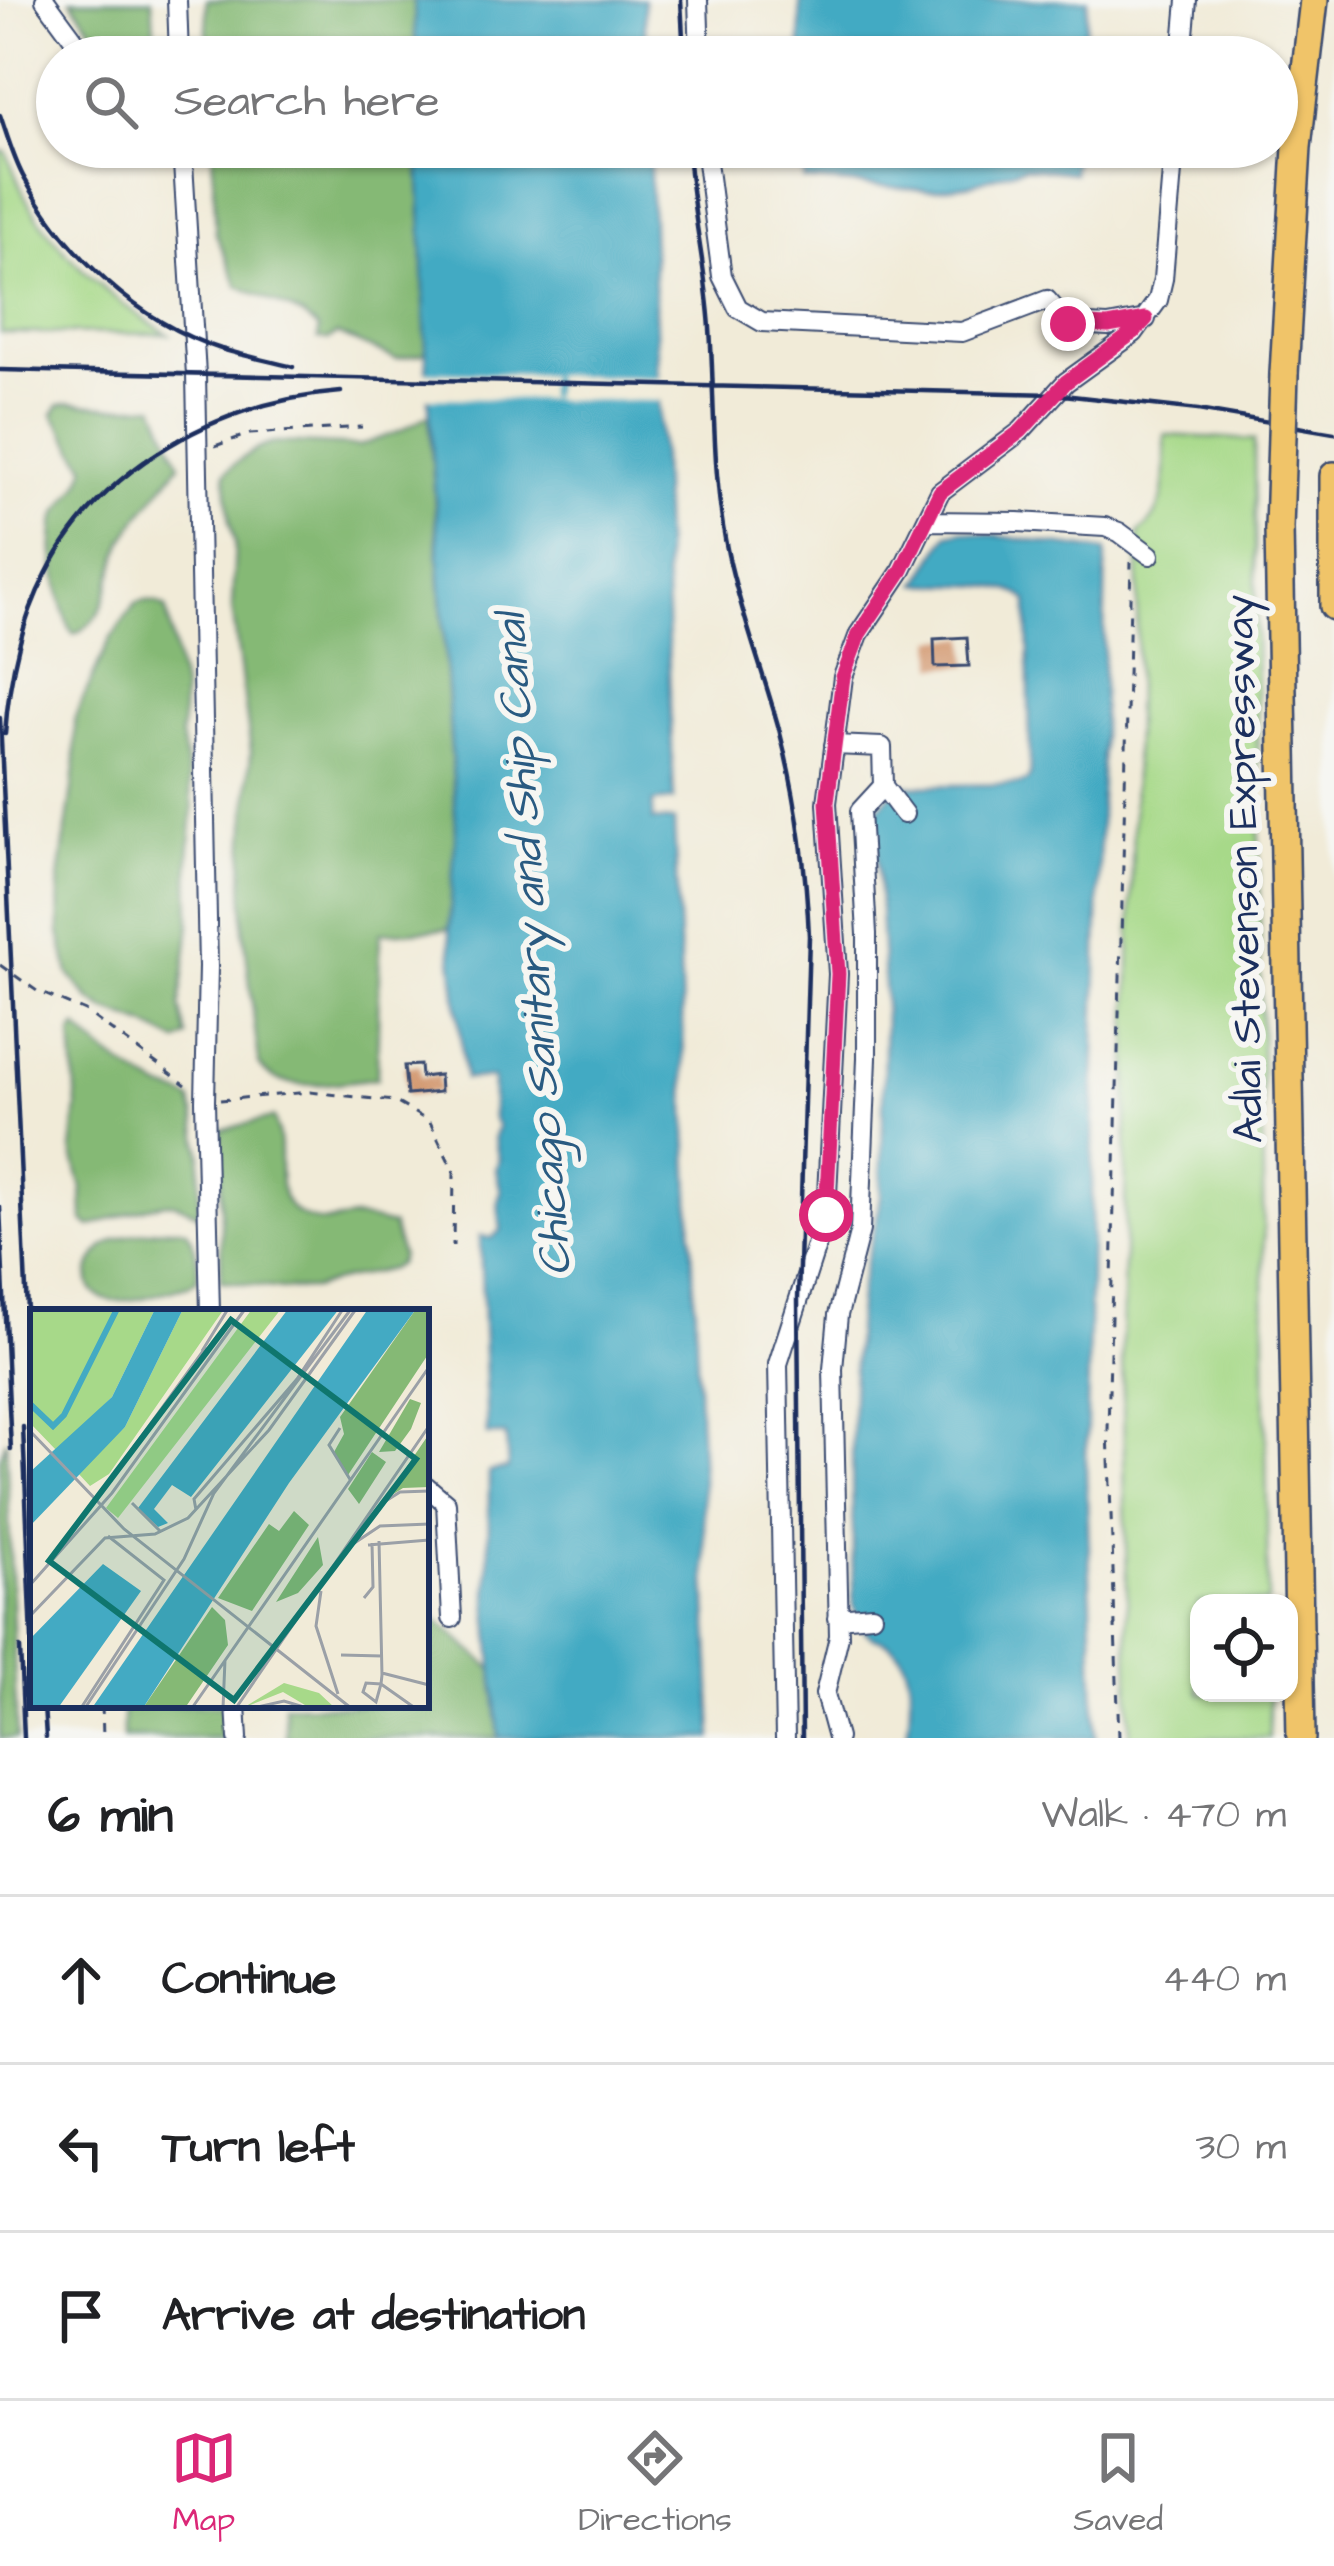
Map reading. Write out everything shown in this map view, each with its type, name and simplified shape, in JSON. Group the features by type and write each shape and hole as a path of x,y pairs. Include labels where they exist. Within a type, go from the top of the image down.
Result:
{"highway":[{"name":"Adlai Stevenson Expressway","path":"1298,138 1313,0"},
{"name":"Adlai Stevenson Expressway","path":"1296,168 1279,529 1301,1738"},
{"path":"1334,476 1334,606"}],"lane":[{"path":"45,0 72,36"},
{"path":"176,0 178,36"},
{"path":"698,0 699,36"},
{"path":"1184,36 1187,0"},
{"path":"181,168 196,375 210,1309"},
{"path":"708,168 722,276 738,308 762,322 962,332 1048,300 1068,324 1108,326 1146,319"},
{"path":"785,1738 778,1364 826,1215 838,974 827,802 843,677 859,634 902,570 940,492 1021,431 1066,382 1146,319 1158,300 1163,279 1172,168"},
{"path":"926,521 1105,527 1150,555"},
{"path":"834,745 882,747 883,786 904,814"},
{"path":"837,1738 825,1694 839,1636 833,1369 838,1315 860,1230 867,934 860,811 883,786"},
{"path":"429,1489 446,1503 452,1618"},
{"path":"838,1618 872,1615"},
{"path":"784,1693 825,1694"},
{"path":"236,1708 238,1738"}],"path":[{"path":"196,452 250,434 362,428"},
{"path":"1119,1738 1108,1430 1132,542"},
{"path":"0,965 37,991 86,1011 206,1101 310,1092 394,1101 430,1122 454,1172 453,1246"},
{"path":"102,1708 104,1738"}],"green space":[{"path":"71,0 152,0 155,36 97,36"},
{"path":"206,0 414,0 415,36 207,36"},
{"path":"0,151 6,152 38,217 69,256 127,307 168,334 1,333"},
{"path":"213,168 420,168 426,353 396,359 337,334 318,339 319,329 302,315 238,286 216,234"},
{"path":"59,405 155,405 180,464 127,535 96,617 73,634 60,593 53,539 57,515 86,466 53,414"},
{"path":"429,415 456,827 449,929 380,933 377,1078 313,1084 281,1081 259,1064 244,933 251,751 232,607 235,543 225,473 269,444 359,446"},
{"path":"1165,435 1254,440 1268,1594 1190,1594 1190,1702 1269,1702 1269,1738 1130,1738 1122,1349 1139,533 1156,513 1165,476"},
{"path":"146,601 166,608 183,693 181,736 193,807 190,924 180,1006 187,1037 178,1042 88,998 69,974 60,933 59,878 75,768 75,717 110,639 136,603"},
{"path":"77,1027 135,1074 192,1101 201,1152 198,1215 169,1203 91,1227 83,1220 82,1189 72,1150 77,1107 72,1035"},
{"path":"273,1118 288,1204 317,1221 360,1218 392,1225 401,1255 398,1264 313,1289 221,1281 221,1130"},
{"path":"187,1230 193,1241 197,1280 132,1300 114,1301 96,1294 89,1271 104,1247 128,1236"},
{"path":"6,1440 17,1738 0,1738 0,1459"},
{"path":"429,1614 493,1669 499,1738 286,1738 284,1708 429,1708"},
{"path":"123,1708 232,1708 235,1738 123,1738"}],"water":[{"path":"414,0 644,0 645,36 415,36"},
{"path":"800,0 1088,0 1085,36 801,36"},
{"name":"Chicago Sanitary and Ship Canal","path":"420,168 650,168 674,800 653,802 652,820 674,821 713,1738 499,1738 488,1608 489,1472 508,1469 506,1435 487,1435 480,1236 492,1238 501,1230 494,1137 498,1127 493,1118 493,1078 465,1079 449,929 456,827 426,353"},
{"path":"804,168 1021,168 968,185 928,190 804,180"},
{"path":"1032,168 1073,168 1073,173"},
{"path":"962,531 1106,551 1086,1468 1096,1738 907,1738 910,1688 905,1663 890,1644 865,1630 853,1603 855,1341 860,1290 881,1194 885,1005 875,812 899,786 1019,784 1030,775 1028,601 992,587 918,584 948,534"}],"pier":[{"path":"424,372 549,375 547,396 552,399 552,375 661,378 660,401 424,398"}],"building":[{"path":"967,637 969,666 935,667 934,639"},
{"path":"420,1065 421,1077 439,1075 440,1092 407,1095 404,1066"}],"railway":[{"path":"681,0 683,36"},
{"path":"0,115 19,169 40,204 106,281 190,337 293,367"},
{"path":"690,168 708,305 723,526 785,755 808,910 798,1299 802,1738"},
{"path":"0,370 1054,394 1198,410 1334,433"},
{"path":"5,734 13,672 29,612 70,535 99,501 132,471 210,425 252,409 341,392"},
{"path":"0,718 30,1378"},
{"path":"0,1207 11,1450"},
{"path":"23,1427 30,1593"},
{"path":"20,1648 24,1738"},
{"path":"44,1708 46,1738"}],"route":[{"path":"826,1215 838,974 827,802 843,677 859,634 902,570 940,492 1021,431 1066,382 1146,319 1108,326 1068,324"}]}
